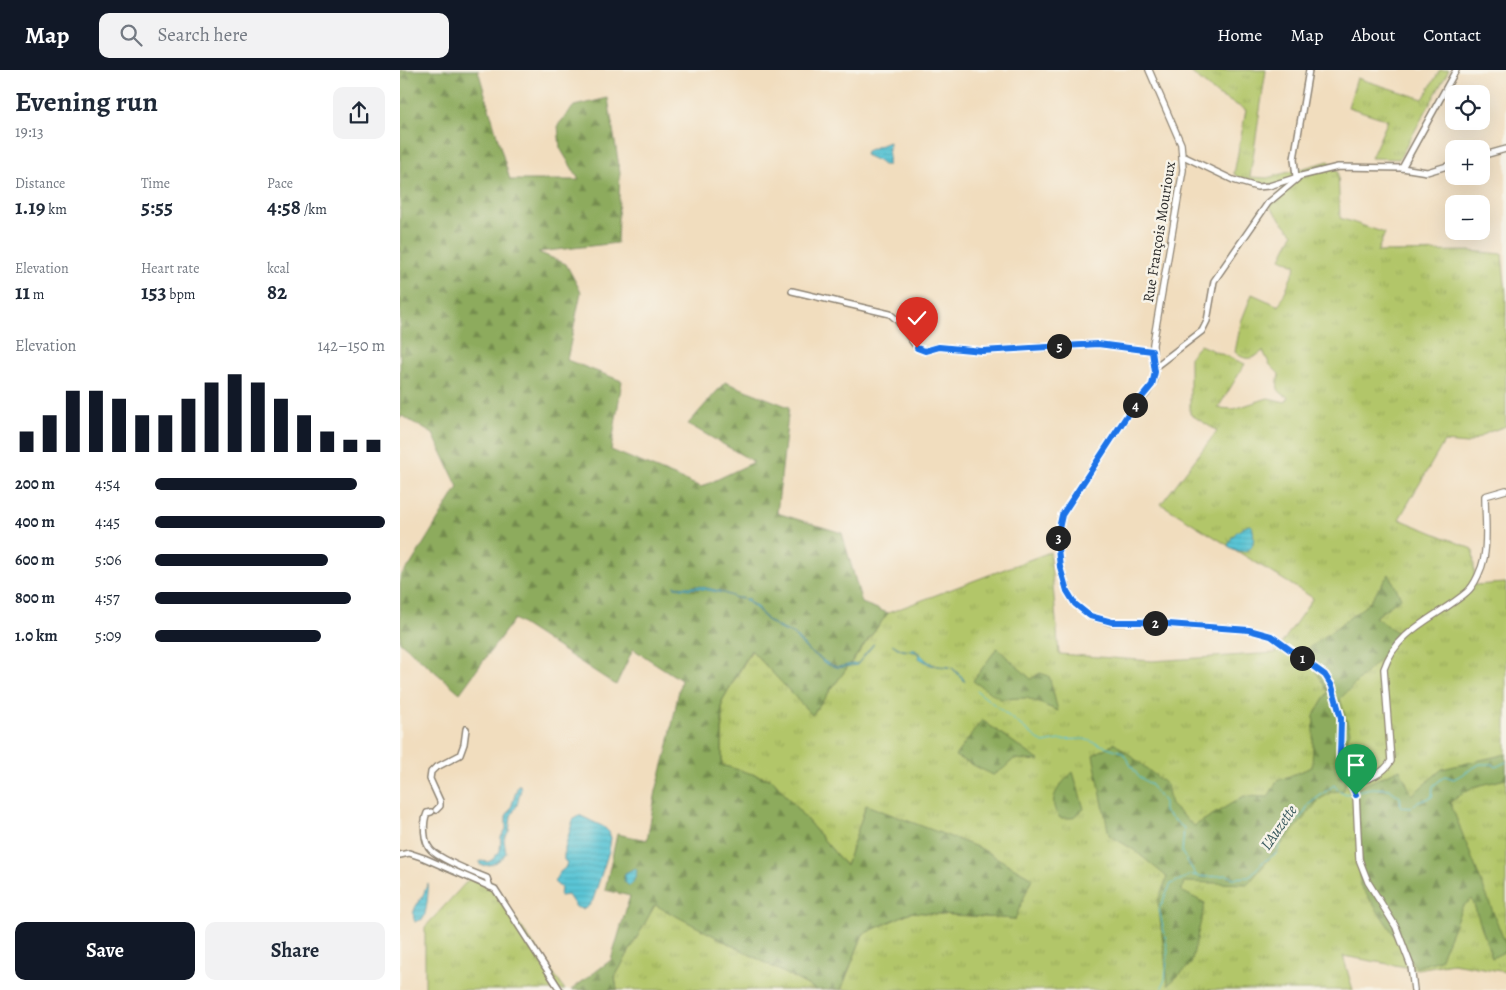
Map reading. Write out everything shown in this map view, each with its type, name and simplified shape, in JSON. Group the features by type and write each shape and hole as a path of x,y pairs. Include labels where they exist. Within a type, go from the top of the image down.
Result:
{"street":[{"name":"Rue François Mourioux","path":"1149,70 1181,144 1184,156 1152,351 1155,368 1152,385 1128,414 1062,515 1058,533 1060,567 1067,591 1075,604 1090,616 1112,622 1141,622 1249,630 1271,636 1325,675 1332,686 1341,718 1340,758 1356,795 1359,859 1368,882 1396,926 1411,966 1414,990"},
{"path":"1298,177 1294,158 1309,70"},
{"path":"1402,168 1456,70"},
{"path":"1490,153 1506,148"},
{"path":"1184,156 1232,180 1257,187 1269,186 1338,167 1402,168 1427,172 1445,167"},
{"path":"1155,368 1202,331 1207,321 1214,281 1268,203 1298,177"},
{"path":"792,291 890,314 917,348 925,351 939,347 982,351 1098,344 1152,351"},
{"path":"1352,786 1380,774 1391,761 1384,668 1388,656 1415,627 1468,591 1475,582 1484,558 1486,540 1485,496 1506,490"},
{"path":"466,729 460,755 431,772 430,779 440,801 440,806 427,813 425,818 426,842 431,850 463,868 487,878 490,887"},
{"path":"400,855 409,854 424,858 495,889 560,990"}],"green space":[{"path":"400,70 478,70 510,180 579,180 560,148 558,125 574,106 608,98 620,173 617,243 538,252 566,264 581,292 567,360 622,381 611,450 701,487 754,462 688,424 725,382 789,407 777,513 842,533 862,603 888,613 812,715 751,650 722,701 722,765 773,780 846,866 866,805 980,848 1032,878 1015,919 911,912 863,934 841,990 817,990 655,905 615,977 617,990 571,990 611,960 630,896 605,890 617,834 647,840 681,680 633,649 616,685 514,619 460,693 400,642 400,576 411,564 458,487 433,434 402,416 400,418"},
{"path":"1188,70 1266,70 1250,177 1267,178 1329,161 1338,172 1340,218 1385,233 1377,252 1470,251 1502,254 1506,294 1506,426 1489,432 1467,444 1444,442 1399,519 1473,549 1475,585 1506,583 1506,972 1453,963 1417,969 1343,956 1353,990 841,990 863,934 911,912 1015,919 866,806 846,866 773,780 722,766 722,701 752,650 812,715 888,613 1050,552 1059,654 1152,661 1275,653 1313,598 1161,504 1217,431 1190,414 1190,356 1200,345 1245,364 1218,408 1234,409 1268,398 1286,402 1288,397 1279,391 1279,374 1270,365 1263,351 1249,358 1235,352 1241,322 1252,294 1279,306 1296,266 1281,258 1293,234 1270,207 1284,186 1252,182 1234,174 1246,110 1218,95"},
{"path":"1440,70 1449,70 1399,159 1371,158 1388,120 1348,107 1357,78 1423,99"},
{"path":"1389,574 1401,598 1375,617 1399,634 1380,659 1340,699 1350,732 1336,764 1346,777 1344,790 1332,792 1320,799 1248,884 1184,882 1181,891 1205,903 1191,964 1168,985 1158,901 1167,877 1134,850 1109,835 1093,755 1115,743 1167,785 1171,805 1194,826 1244,796 1268,797 1277,781 1312,767 1314,715 1328,692 1305,651 1368,604"},
{"path":"997,648 1031,679 1040,673 1049,676 1058,711 1027,698 1000,699 973,681"},
{"path":"982,720 1040,761 1014,759 993,775 955,756"},
{"path":"1506,754 1506,779 1473,787 1450,802 1506,945 1506,951 1492,958 1472,899 1462,907 1440,960 1416,967 1360,885 1361,858 1357,788 1400,769 1412,795 1442,769"},
{"path":"1073,772 1084,809 1072,818 1060,818 1054,805 1054,799 1063,782"},
{"path":"470,878 495,889 565,990 425,990 425,927"},
{"path":"655,904 817,990 617,990 615,977"}],"water":[{"path":"889,142 888,165 883,165 865,155 866,151"},
{"path":"1249,525 1252,526 1254,533 1254,540 1250,549 1241,551 1228,546 1231,538 1236,533"},
{"path":"674,586 698,586 720,591 737,598 723,593"},
{"path":"744,599 749,599 748,601 757,607 766,619 794,634 809,651 821,658 825,662 837,667 858,663 874,644 857,665 838,668 823,663 821,659 807,650 792,634 779,629 765,619 758,610"},
{"path":"892,644 904,650 913,649 937,666 931,665 919,658 918,653 903,650 896,647"},
{"path":"518,785 520,785 521,789 517,805 511,816 509,831 504,839 506,853 494,863 480,865 480,861 488,862 492,860 500,851 501,837 506,829 506,816 511,808"},
{"path":"579,815 604,827 609,832 611,838 609,851 593,900 584,909 576,907 568,895 560,896 561,888 554,882 567,863 564,860 566,846 573,820"},
{"path":"635,868 637,871 635,877 629,886 624,881 625,873"},
{"path":"428,883 424,917 415,922 414,911"}],"waterway":[{"path":"977,691 1043,743 1084,739 1122,752 1138,776 1150,784 1164,802 1164,812 1184,828 1182,853 1196,875"},
{"name":"L'Auzette","path":"1356,791 1373,788 1389,789 1400,797 1401,807 1411,808 1416,803 1432,797 1433,786 1445,776 1454,779 1480,764 1493,764 1496,767 1506,762"},
{"name":"L'Auzette","path":"1161,990 1165,979 1168,951 1159,909 1171,884 1191,875 1207,877 1227,875 1233,878 1249,877 1263,862 1277,853 1281,839 1305,812 1308,805 1334,785 1338,790 1346,794 1353,792"}],"route":[{"path":"917,348 925,351 939,347 982,351 1098,344 1152,351 1155,376 1152,385 1128,414 1066,507 1060,520 1058,548 1060,567 1067,591 1075,604 1090,616 1112,622 1141,622 1249,630 1271,636 1325,675 1332,686 1341,718 1340,758 1356,795"}]}
